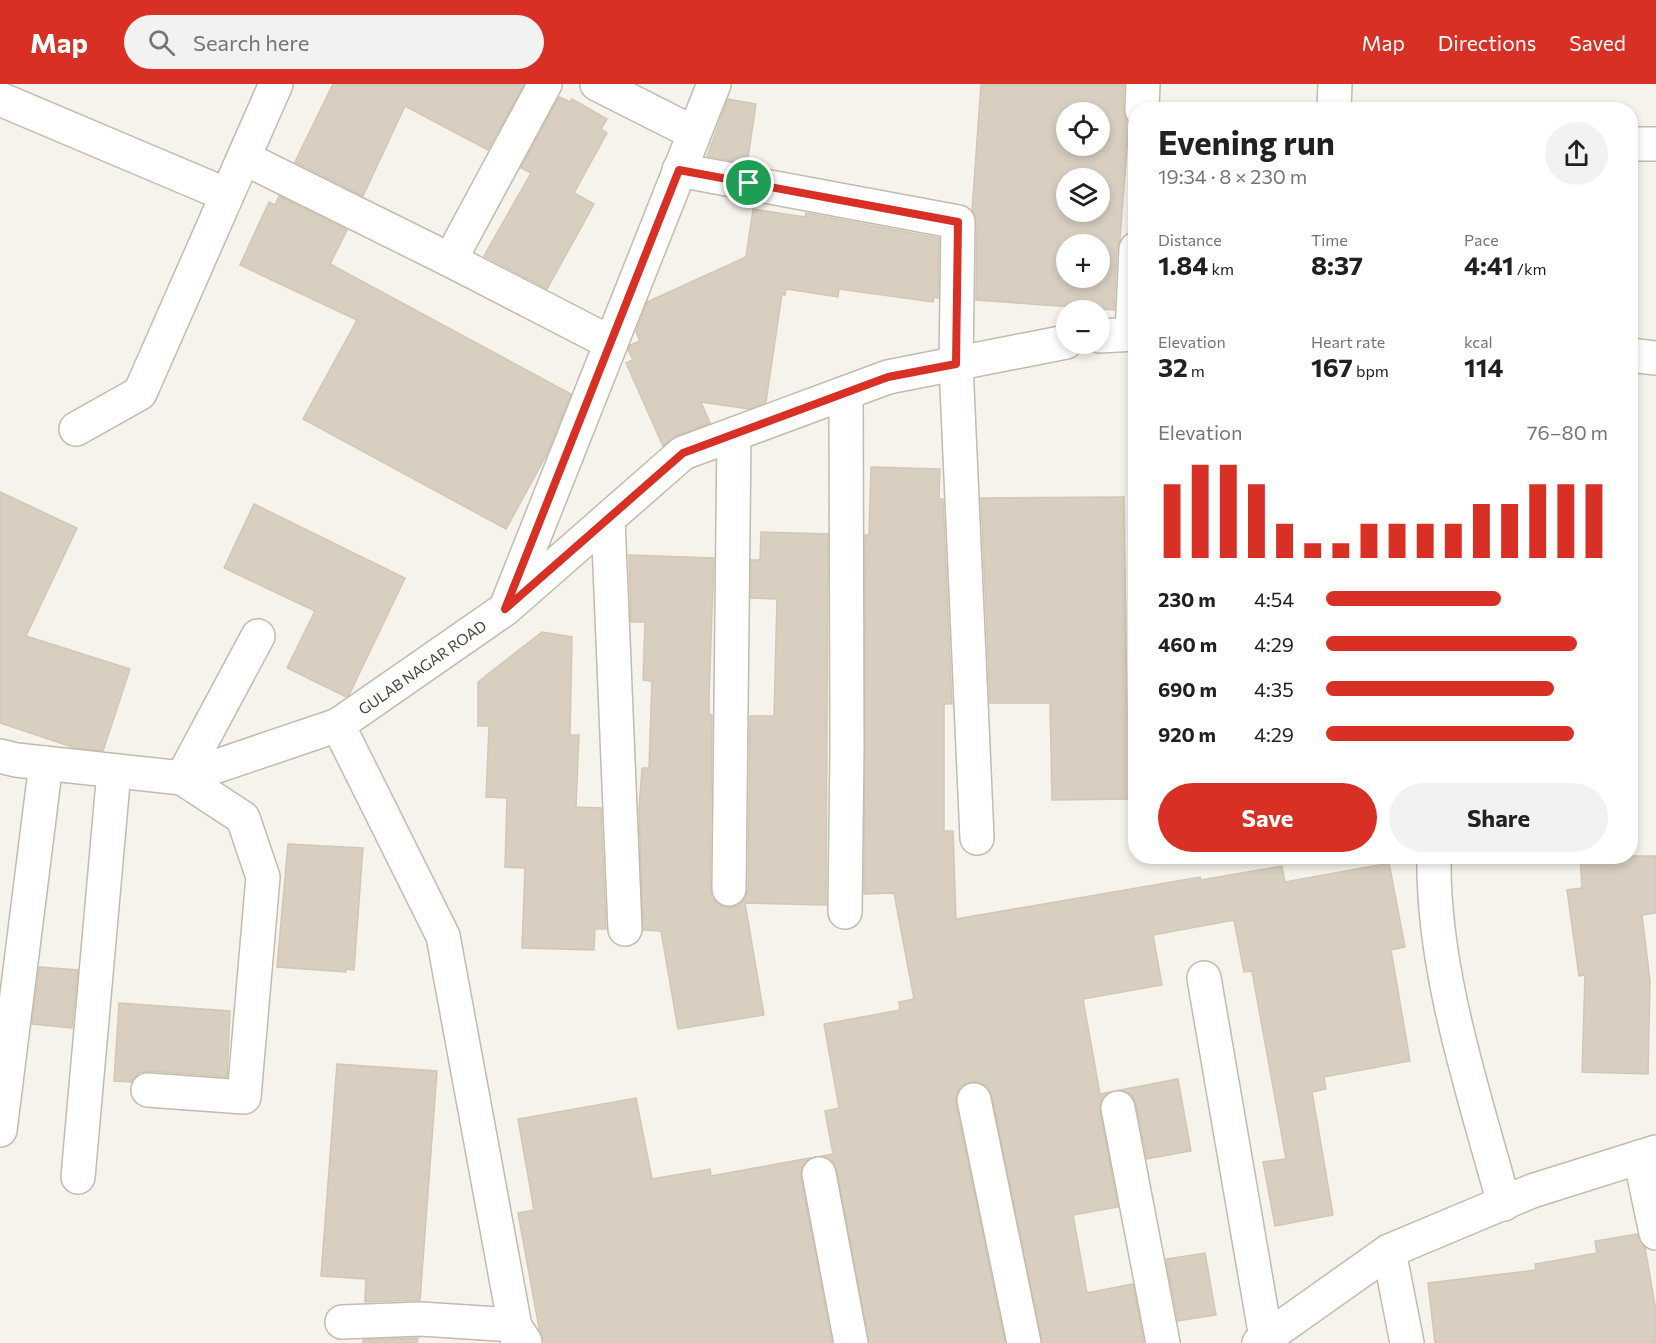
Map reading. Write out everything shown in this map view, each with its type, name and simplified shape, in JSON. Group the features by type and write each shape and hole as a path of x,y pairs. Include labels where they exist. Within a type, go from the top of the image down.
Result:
{"street":[{"path":"76,429 140,393 276,84"},
{"path":"450,260 545,84"},
{"path":"597,84 694,133"},
{"path":"505,609 714,84"},
{"path":"1142,102 1143,84"},
{"path":"1334,102 1335,84"},
{"path":"0,99 227,195"},
{"path":"1638,144 1656,144"},
{"path":"244,158 611,343"},
{"path":"679,170 958,222 956,364 977,838"},
{"path":"1110,335 1128,334"},
{"name":"GULAB NAGAR ROAD","path":"0,756 182,778 338,724 505,609 683,453 888,377 1056,344"},
{"path":"1638,356 1656,358"},
{"path":"845,912 846,393"},
{"path":"729,889 734,434"},
{"path":"608,519 625,928"},
{"path":"148,1090 244,1097 263,877 243,818 182,778 258,636"},
{"path":"338,724 443,936 519,1337 421,1319 342,1322"},
{"path":"0,1130 46,763"},
{"path":"78,1177 114,771"},
{"path":"1435,864 1441,946 1453,1016 1504,1204"},
{"path":"1204,978 1262,1340 1389,1251 1532,1191 1648,1155 1656,1233"},
{"path":"974,1100 1024,1343"},
{"path":"1118,1108 1163,1343"},
{"path":"819,1174 851,1343"},
{"path":"1389,1251 1407,1343"}],"building":[{"path":"333,84 524,84 488,150 405,106 363,196 295,162"},
{"path":"981,84 1124,84 1123,110 1128,121 1128,135 1120,239 1117,248 1114,310 1110,310 1110,300 1056,300 1056,306 976,300 977,222 972,211"},
{"path":"559,97 570,102 572,99 607,119 601,129 607,133 574,193 594,204 547,289 484,256 531,173 521,168"},
{"path":"728,99 756,104 747,164 707,156"},
{"path":"279,196 347,230 330,264 571,394 546,456 506,529 303,419 357,320 240,265 269,202 275,205"},
{"path":"753,209 805,217 806,213 939,238 938,298 934,297 933,302 839,289 838,297 786,289 785,295 782,294 766,402 749,409 701,402 710,423 676,436 663,446 626,363 633,360 628,350 630,345 640,341 636,332 647,302 746,257"},
{"path":"871,467 940,469 939,499 943,499 952,704 944,704 944,831 953,831 956,919 1200,877 1201,880 1282,866 1285,882 1389,864 1405,947 1391,950 1410,1061 1324,1077 1326,1089 1312,1092 1333,1215 1275,1226 1263,1162 1286,1159 1252,971 1244,972 1234,920 1153,935 1162,985 1083,999 1100,1094 1110,1092 1101,1101 1100,1111 1118,1207 1073,1215 1087,1293 1133,1284 1144,1343 1042,1343 992,1096 988,1087 980,1082 971,1082 961,1086 956,1095 956,1104 1005,1343 869,1343 837,1171 833,1161 822,1156 833,1154 825,1111 839,1108 824,1024 900,1010 899,1002 914,999 894,893 864,894 865,535 869,535"},
{"path":"0,492 77,528 26,636 130,669 103,751 75,748 0,723"},
{"path":"1124,497 1128,799 1052,800 1050,703 990,703 981,498"},
{"path":"254,504 405,578 346,697 287,668 315,611 224,568"},
{"path":"761,532 828,534 826,905 745,903 764,1015 678,1029 661,931 643,930 639,809 642,768 649,768 652,681 643,680 645,622 631,622 629,555 714,558 709,696 709,714 712,715 710,889 712,898 719,905 729,908 738,906 745,899 748,889 750,716 774,716 777,599 751,598 751,560 760,560"},
{"path":"542,632 572,637 570,735 579,735 576,807 601,808 606,929 595,929 594,950 522,948 525,868 505,867 507,798 486,797 489,726 478,726 478,682"},
{"path":"288,844 363,848 354,970 346,969 346,972 277,967"},
{"path":"1638,856 1656,856 1656,913 1642,915 1650,981 1648,1074 1582,1072 1585,975 1579,976 1567,890 1582,888 1580,864 1638,864"},
{"path":"39,967 78,970 72,1028 32,1024"},
{"path":"119,1003 230,1011 227,1077 149,1071 139,1073 131,1082 114,1081"},
{"path":"337,1064 437,1071 420,1300 365,1302 366,1279 321,1276"},
{"path":"1178,1079 1191,1151 1147,1159 1136,1104 1132,1095 1120,1090"},
{"path":"636,1098 652,1179 710,1169 711,1176 810,1158 802,1167 801,1177 832,1343 543,1343 518,1213 534,1210 518,1119"},
{"path":"1637,1234 1645,1247 1656,1311 1656,1343 1435,1343 1428,1283 1536,1270 1535,1264 1597,1253 1595,1241"},
{"path":"1205,1253 1216,1315 1178,1321 1166,1259"},
{"path":"418,1338 417,1343 363,1343 363,1340"}],"route":[{"path":"679,170 749,183 958,222 956,364 888,377 683,453 505,609 679,170"}]}
